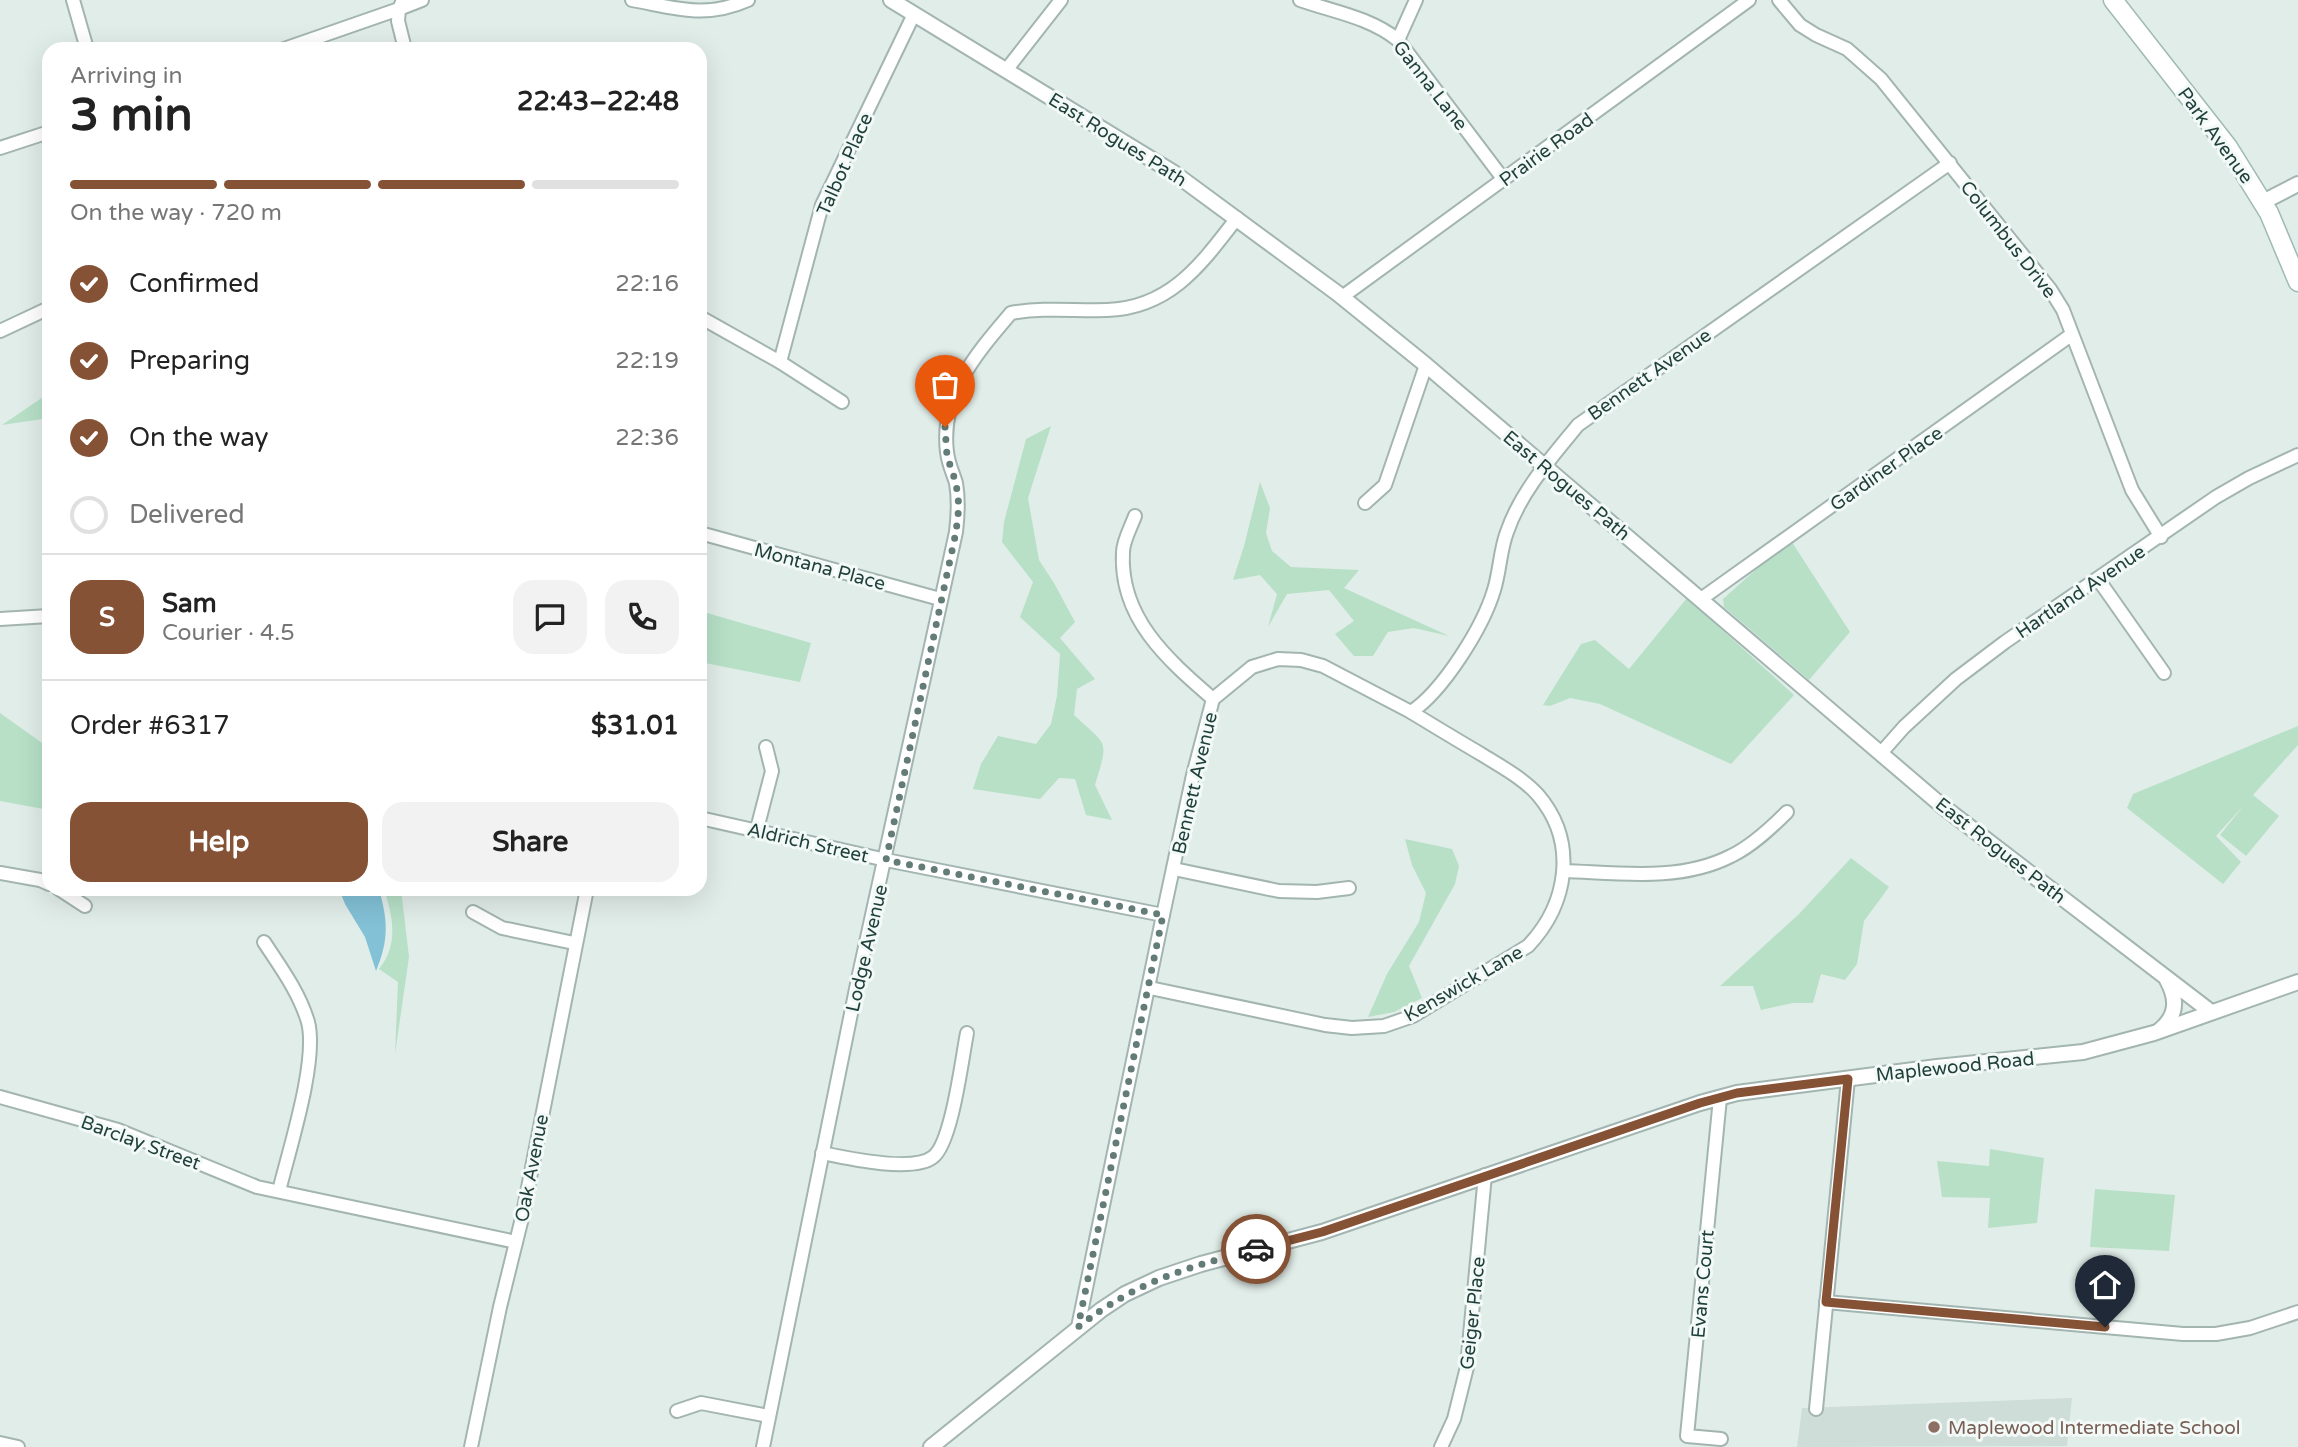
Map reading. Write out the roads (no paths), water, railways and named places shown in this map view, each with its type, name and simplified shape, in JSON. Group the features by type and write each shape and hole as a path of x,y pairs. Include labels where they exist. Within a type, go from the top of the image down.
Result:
{"main road":[{"name":"Park Avenue","path":"2113,0 2228,147 2263,202 2298,282"}],"street":[{"path":"73,0 85,42"},
{"path":"303,42 401,5 422,0"},
{"path":"632,0 690,11 718,11 748,0"},
{"name":"East Rogues Path","path":"891,0 1174,173 1342,297 1426,365 1941,804 2211,1012"},
{"path":"1007,69 1061,0"},
{"name":"Ganna Lane","path":"1300,0 1363,19 1383,28 1398,40 1504,180"},
{"path":"1398,40 1416,0"},
{"name":"Prairie Road","path":"1342,297 1749,0"},
{"name":"Columbus Drive","path":"1779,0 1800,24 1816,35 1847,49 1881,79 2050,289 2063,310 2132,490 2161,537"},
{"path":"401,5 398,21 403,42"},
{"name":"Talbot Place","path":"780,362 822,205 914,14"},
{"path":"0,148 42,134"},
{"name":"Bennett Avenue","path":"1078,1327 1163,915 1213,699 1252,667 1278,659 1301,660 1323,666 1411,712 1425,703 1447,677 1488,607 1495,588 1507,531 1522,501 1545,466 1578,425 1950,163"},
{"path":"2263,202 2298,184"},
{"name":"Lodge Avenue","path":"763,1447 822,1153 956,532 959,506 956,483 947,456 945,427 952,399 970,365 1011,313 1040,308 1110,310 1147,303 1174,289 1196,268 1237,218"},
{"path":"0,331 42,311"},
{"path":"707,321 780,362 842,402"},
{"name":"Gardiner Place","path":"1701,598 2071,335"},
{"path":"1365,503 1385,485 1426,365"},
{"name":"Hartland Avenue","path":"1881,753 1904,727 1956,679 2005,642 2238,484 2298,455"},
{"path":"1135,516 1122,550 1125,583 1132,608 1159,649 1213,699"},
{"name":"Montana Place","path":"707,535 940,599"},
{"path":"2098,579 2164,673"},
{"path":"0,619 42,616"},
{"path":"1411,712 1513,774 1536,794 1550,813 1559,835 1564,871 1650,874 1706,866 1732,856 1771,828 1787,812"},
{"path":"757,829 772,771 766,747"},
{"name":"Aldrich Street","path":"707,819 886,860 1163,915"},
{"path":"1174,869 1279,891 1317,892 1349,888"},
{"name":"Kenswick Lane","path":"1150,988 1325,1025 1352,1028 1384,1026 1413,1016 1528,946 1542,932 1554,911 1564,871"},
{"path":"0,873 42,881"},
{"path":"70,896 85,906"},
{"name":"Oak Avenue","path":"471,1447 516,1242 585,896"},
{"path":"473,912 502,928 575,943"},
{"path":"264,942 294,987 308,1024 311,1052 279,1192"},
{"path":"2154,1034 2166,1025 2174,1010 2175,997 2166,978"},
{"name":"Maplewood Road","path":"931,1447 1078,1327 1125,1294 1159,1278 1322,1232 1485,1175 1737,1093 1937,1067 2083,1052 2154,1034 2298,982"},
{"path":"822,1153 883,1163 912,1164 933,1157 943,1142 951,1115 967,1034"},
{"path":"1816,1409 1848,1079"},
{"name":"Barclay Street","path":"0,1097 118,1130 257,1187 516,1242"},
{"name":"Evans Court","path":"1720,1098 1687,1436 1721,1439"},
{"name":"Geiger Place","path":"1441,1447 1458,1407 1467,1367 1485,1175"},
{"path":"1826,1302 2194,1334 2216,1334 2250,1328 2298,1312"},
{"path":"677,1411 701,1403 768,1416"},
{"path":"0,1443 18,1447"}],"water":[{"path":"342,896 381,896 386,930 376,971 365,937"}],"place":[{"name":"Maplewood Intermediate School","path":"1934,1427"}]}
